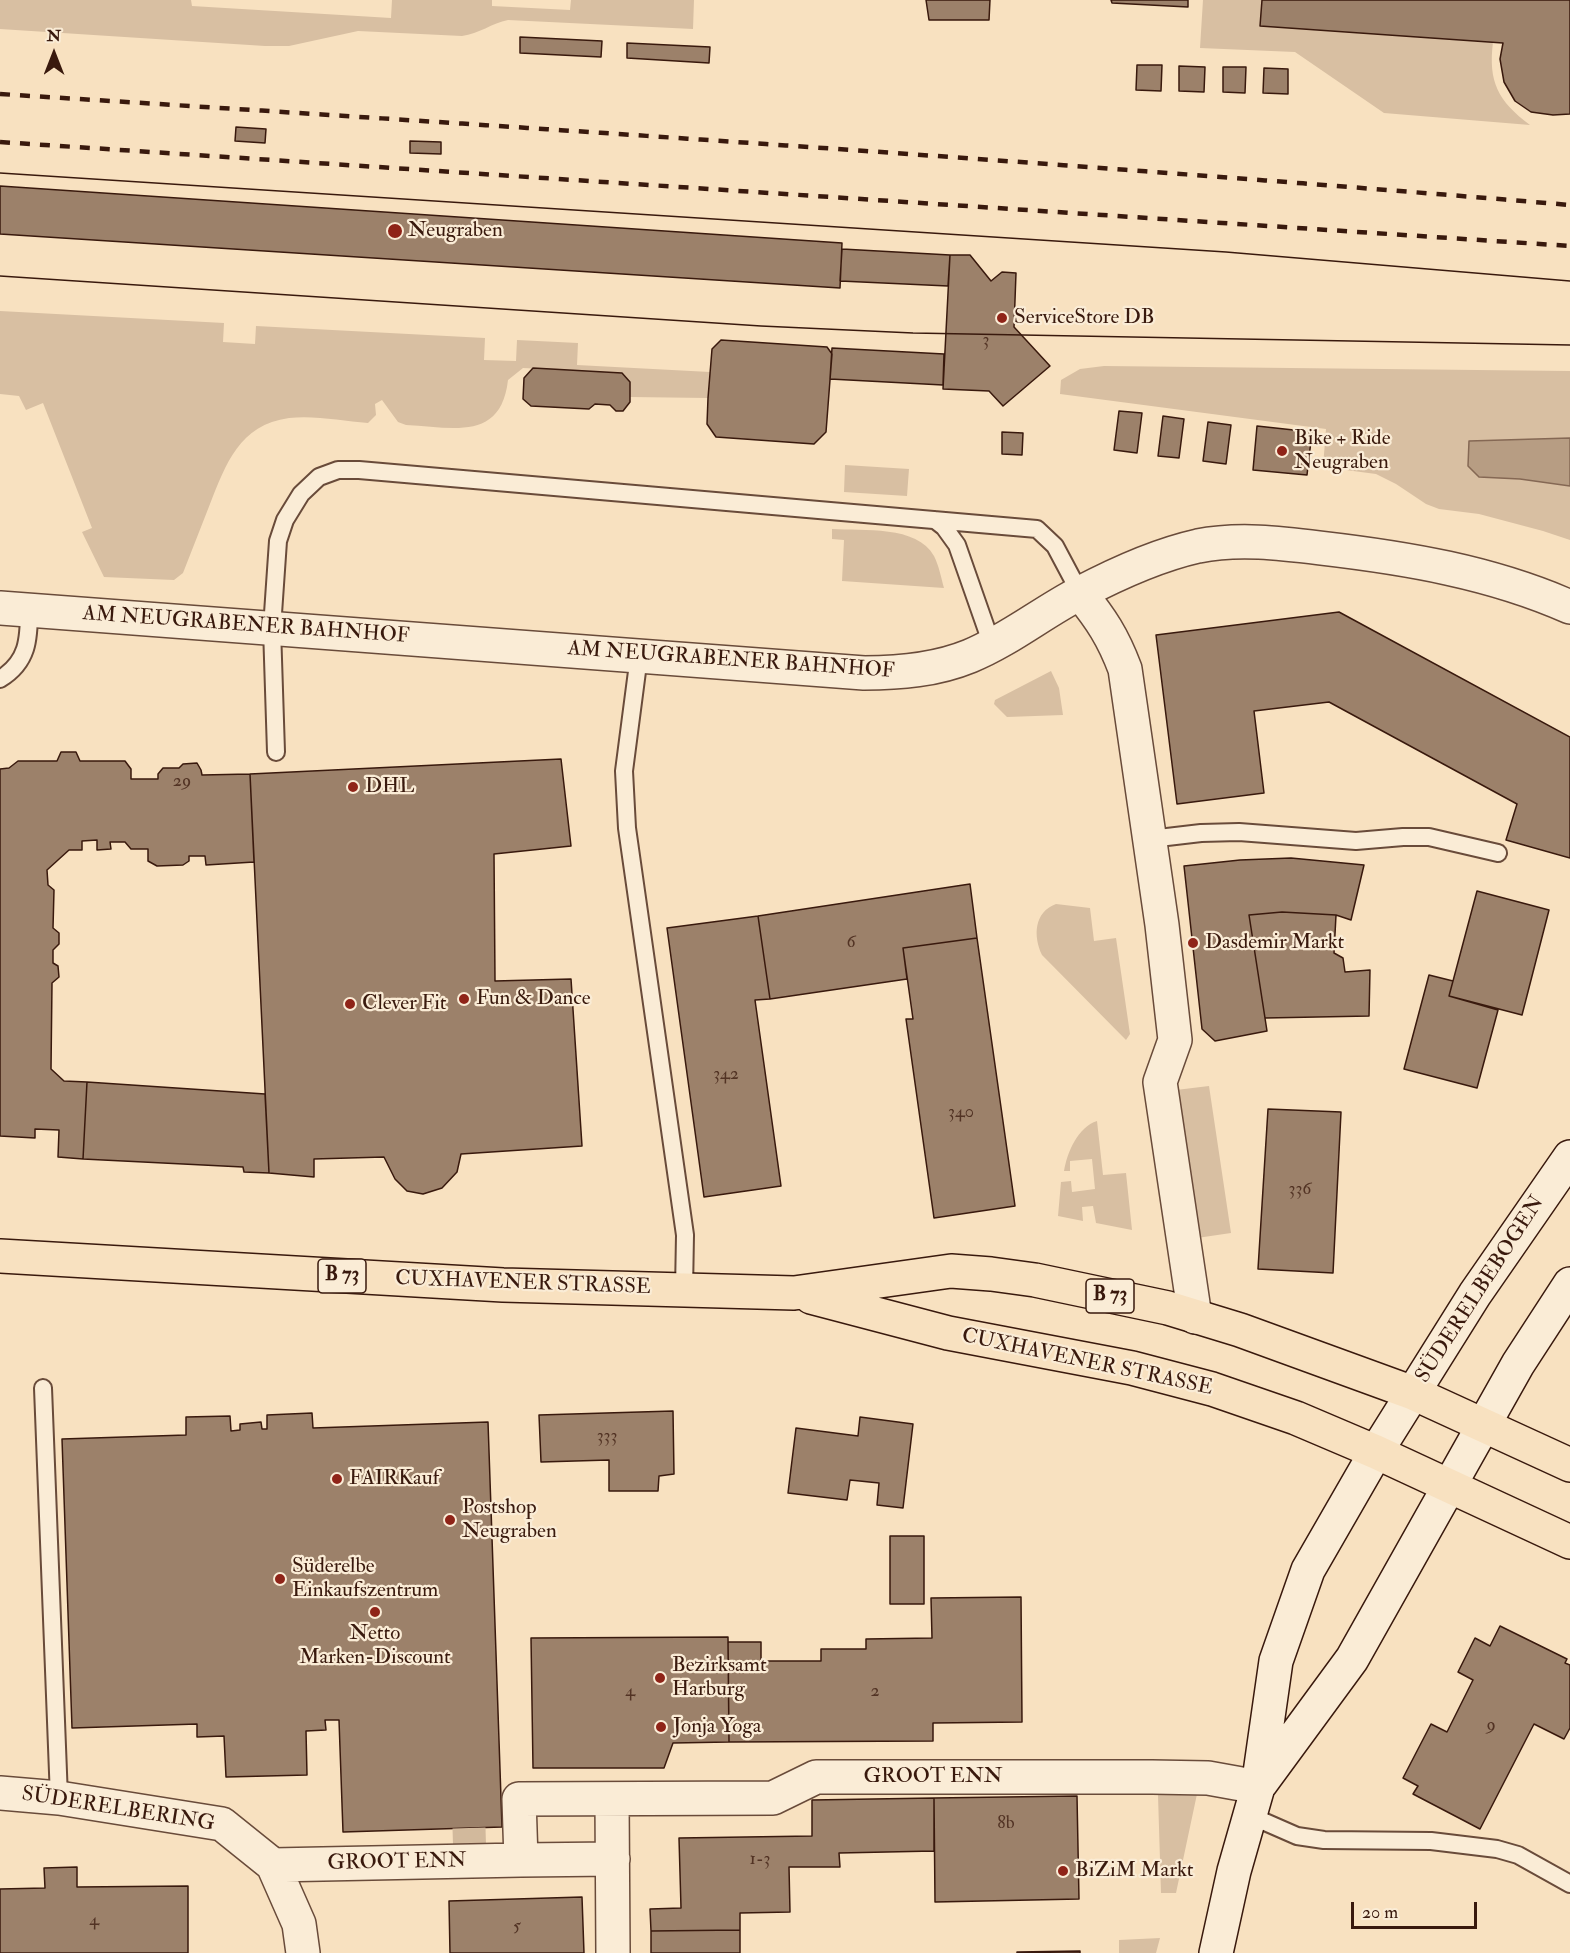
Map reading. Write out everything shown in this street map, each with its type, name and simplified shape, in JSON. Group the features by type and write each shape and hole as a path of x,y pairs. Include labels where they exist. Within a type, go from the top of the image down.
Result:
{"main road":[{"name":"CUXHAVENER STRASSE","path":"0,1256 503,1285 794,1293 951,1271 1035,1280 1168,1308 1275,1341 1413,1393 1570,1466"},
{"name":"CUXHAVENER STRASSE","path":"794,1293 948,1333 1132,1368 1212,1389 1296,1418 1376,1452 1570,1542"}],"street":[{"name":"AM NEUGRABENER BAHNHOF","path":"15,609 864,673 898,673 969,657 1080,593 1162,557 1198,546 1229,542 1259,542 1361,553 1461,570 1505,583 1570,608"},
{"path":"1080,593 1113,638 1125,669 1150,839 1175,1040 1160,1082 1194,1317"},
{"name":"SÜDERELBEBOGEN","path":"1254,1801 1276,1661 1308,1570 1376,1452 1475,1294 1570,1157"},
{"path":"1216,1953 1222,1919 1254,1801 1352,1659 1518,1364 1570,1284"},
{"name":"GROOT ENN","path":"521,1860 510,1799 773,1798 816,1777 1163,1777 1208,1778 1254,1801"},
{"name":"SÜDERELBERING","path":"0,1793 59,1798 222,1824 273,1865 299,1924 303,1953"},
{"path":"612,1799 613,1953"},
{"name":"GROOT ENN","path":"273,1865 613,1859"}],"lane":[{"path":"276,752 272,628 278,541 285,520 301,494 319,477 338,470 1037,529 1055,546 1080,593"},
{"path":"935,520 945,527 957,545 992,645"},
{"path":"0,679 11,672 26,650 15,609"},
{"path":"639,656 624,771 627,828 685,1235 684,1290"},
{"path":"1150,839 1201,833 1239,832 1356,841 1429,837 1498,853"},
{"path":"43,1388 59,1798"},
{"path":"1254,1801 1297,1836 1324,1840 1431,1841 1497,1849 1518,1856 1570,1884"}],"shaded area":[{"path":"0,0 191,0 192,6 391,18 392,0 492,0 492,6 570,10 571,0 694,0 693,29 508,20 462,36 358,31 289,46 265,46 0,29"},
{"path":"1203,0 1262,0 1260,26 1493,42 1492,68 1498,90 1510,108 1530,125 1384,113 1295,52 1200,48"},
{"path":"0,311 224,323 223,342 255,344 256,326 485,338 484,360 516,361 517,340 578,343 577,365 710,372 708,398 630,397 630,382 622,373 523,368 508,380 503,400 496,413 485,422 472,426 440,428 406,425 398,422 382,400 375,404 376,415 368,423 308,417 272,422 246,438 229,461 183,573 174,580 104,577 82,532 92,528 43,403 26,410 19,396 0,394"},
{"path":"1104,366 1570,371 1570,438 1470,441 1479,477 1520,479 1570,486 1570,540 1479,514 1439,509 1426,504 1376,474 1323,467 1326,429 1060,394 1061,380 1080,369"},
{"path":"1570,438 1570,486 1520,479 1479,477 1468,466 1469,441"},
{"path":"845,465 909,469 907,496 844,492"},
{"path":"832,529 873,530 902,534 915,539 926,546 934,556 944,588 842,581 844,540 832,539"},
{"path":"1051,671 1059,688 1063,715 1007,717 994,704 995,700"},
{"path":"1056,904 1090,908 1094,941 1116,938 1130,1034 1126,1040 1042,955 1037,940 1037,925 1043,913"},
{"path":"1209,1086 1231,1233 1197,1238 1176,1090"},
{"path":"1097,1121 1103,1175 1126,1173 1132,1230 1096,1223 1093,1206 1082,1207 1083,1221 1058,1216 1061,1182 1071,1181 1072,1192 1095,1189 1092,1159 1070,1161 1070,1171 1064,1171 1074,1141 1084,1129"},
{"path":"1197,1794 1176,1893 1161,1893 1158,1795"},
{"path":"1160,1938 1156,1953 1119,1953 1119,1940"}],"building":[{"path":"926,0 990,0 989,20 929,20"},
{"path":"1111,0 1188,0 1188,7 1112,3"},
{"path":"1262,0 1570,0 1570,114 1553,115 1531,112 1515,101 1504,82 1500,59 1503,43 1260,26"},
{"path":"520,37 602,41 601,57 520,53"},
{"path":"627,43 710,47 709,63 627,58"},
{"path":"1137,65 1162,65 1161,91 1136,90"},
{"path":"1179,66 1205,67 1204,92 1179,91"},
{"path":"1223,67 1246,67 1245,93 1223,92"},
{"path":"1264,68 1288,69 1288,94 1263,93"},
{"path":"236,127 266,129 265,143 235,141"},
{"path":"410,141 441,142 441,154 410,153"},
{"path":"0,186 842,243 840,288 0,234"},
{"path":"842,249 950,255 948,286 840,281"},
{"path":"950,255 970,255 991,281 1002,272 1016,273 1014,327 1050,366 1003,406 989,391 943,389"},
{"path":"721,340 827,347 832,354 826,432 814,444 716,437 707,424 708,398 712,349"},
{"path":"832,348 944,354 943,385 830,379"},
{"path":"533,368 622,373 630,382 630,402 623,411 616,411 610,405 595,404 589,409 531,406 523,399 524,378"},
{"path":"1119,411 1142,413 1137,453 1114,450"},
{"path":"1163,416 1184,419 1179,458 1158,456"},
{"path":"1208,422 1231,425 1226,464 1203,461"},
{"name":"Bike + Ride Neugraben","path":"1257,426 1312,432 1307,475 1253,470"},
{"path":"1002,432 1023,433 1022,455 1002,454"},
{"path":"1339,612 1570,737 1570,858 1506,840 1517,804 1329,702 1254,711 1264,793 1177,804 1156,635"},
{"path":"61,752 76,752 80,761 125,761 131,769 131,779 158,779 158,774 163,768 179,768 183,764 197,763 202,775 250,774 254,862 206,865 205,856 189,856 189,861 183,865 157,866 148,861 148,849 131,849 125,842 110,842 111,849 97,850 97,840 82,841 82,850 69,850 47,870 48,885 54,890 53,928 59,933 59,944 53,950 53,963 58,966 59,977 52,983 51,1069 64,1081 87,1082 83,1159 58,1157 59,1130 35,1129 35,1138 0,1136 0,769 9,768 18,761 57,761"},
{"path":"561,759 571,846 494,854 495,981 571,979 582,1146 461,1154 457,1172 442,1188 423,1194 407,1191 395,1179 384,1157 314,1159 314,1177 269,1173 250,774"},
{"path":"1291,858 1364,865 1351,920 1336,915 1282,912 1249,915 1267,1031 1215,1041 1202,1029 1184,866 1240,860"},
{"path":"970,884 977,938 903,948 907,979 770,999 758,916"},
{"path":"1477,891 1549,910 1522,1015 1449,996"},
{"path":"1282,912 1336,915 1334,953 1343,958 1345,972 1370,970 1369,1016 1265,1018 1249,915"},
{"path":"758,916 770,999 755,1000 781,1186 704,1197 667,928"},
{"path":"977,938 1015,1206 934,1218 906,1019 913,1019 903,948"},
{"path":"1429,975 1453,981 1449,996 1498,1010 1477,1088 1404,1069"},
{"path":"87,1082 265,1094 269,1173 244,1172 243,1167 83,1159"},
{"path":"1268,1109 1341,1112 1333,1273 1258,1269"},
{"path":"673,1411 674,1474 659,1476 658,1491 609,1491 609,1460 541,1462 539,1415"},
{"name":"Süderelbe Einkaufszentrum","path":"312,1413 313,1428 488,1422 502,1827 343,1832 339,1720 325,1720 326,1730 306,1731 307,1775 226,1777 224,1736 197,1737 197,1724 72,1728 62,1439 186,1435 186,1417 230,1416 231,1431 240,1430 240,1424 261,1422 262,1429 267,1429 267,1415"},
{"path":"860,1417 913,1424 903,1508 877,1505 879,1483 850,1480 847,1500 788,1493 796,1428 858,1436"},
{"path":"890,1536 924,1536 924,1604 890,1604"},
{"path":"1021,1597 1022,1722 933,1723 933,1741 729,1742 728,1642 761,1642 761,1661 821,1661 821,1649 866,1649 866,1639 932,1638 931,1598"},
{"path":"1500,1626 1567,1659 1565,1663 1570,1665 1570,1728 1564,1739 1534,1724 1480,1829 1413,1794 1418,1786 1403,1778 1431,1724 1447,1732 1473,1680 1458,1672 1475,1638 1490,1646"},
{"path":"728,1637 729,1742 673,1743 664,1768 533,1768 531,1638"},
{"path":"1077,1796 1079,1899 935,1902 934,1798"},
{"path":"934,1798 934,1851 839,1853 840,1867 789,1867 790,1912 740,1913 740,1930 651,1931 650,1909 681,1908 679,1838 812,1836 812,1800"},
{"path":"77,1867 77,1887 188,1886 188,1953 0,1953 0,1889 45,1888 44,1868"},
{"path":"582,1897 584,1953 450,1953 449,1901"},
{"path":"740,1930 740,1953 651,1953 651,1931"},
{"path":"1080,1951 1080,1953 1017,1953 1017,1952"}],"tunnel":[{"path":"469,1828 470,1861"}],"tram line":[{"path":"0,173 1226,252 1570,281"},
{"path":"0,276 761,326 913,333 1570,345"}],"railway":[{"path":"0,94 982,159 1570,205"},
{"path":"0,142 1570,246"}],"place":[{"name":"Neugraben","path":"395,231"},
{"name":"ServiceStore DB","path":"1002,318"},
{"name":"Bike + Ride Neugraben","path":"1282,451"},
{"name":"DHL","path":"353,787"},
{"name":"Dasdemir Markt","path":"1193,943"},
{"name":"Fun & Dance","path":"464,999"},
{"name":"Clever Fit","path":"350,1004"},
{"name":"FAIRKauf","path":"337,1479"},
{"name":"Postshop Neugraben","path":"450,1520"},
{"name":"Süderelbe Einkaufszentrum","path":"280,1579"},
{"name":"Netto Marken-Discount","path":"375,1612"},
{"name":"Bezirksamt Harburg","path":"660,1678"},
{"name":"Jonja Yoga","path":"661,1727"},
{"name":"BiZiM Markt","path":"1063,1871"}]}
